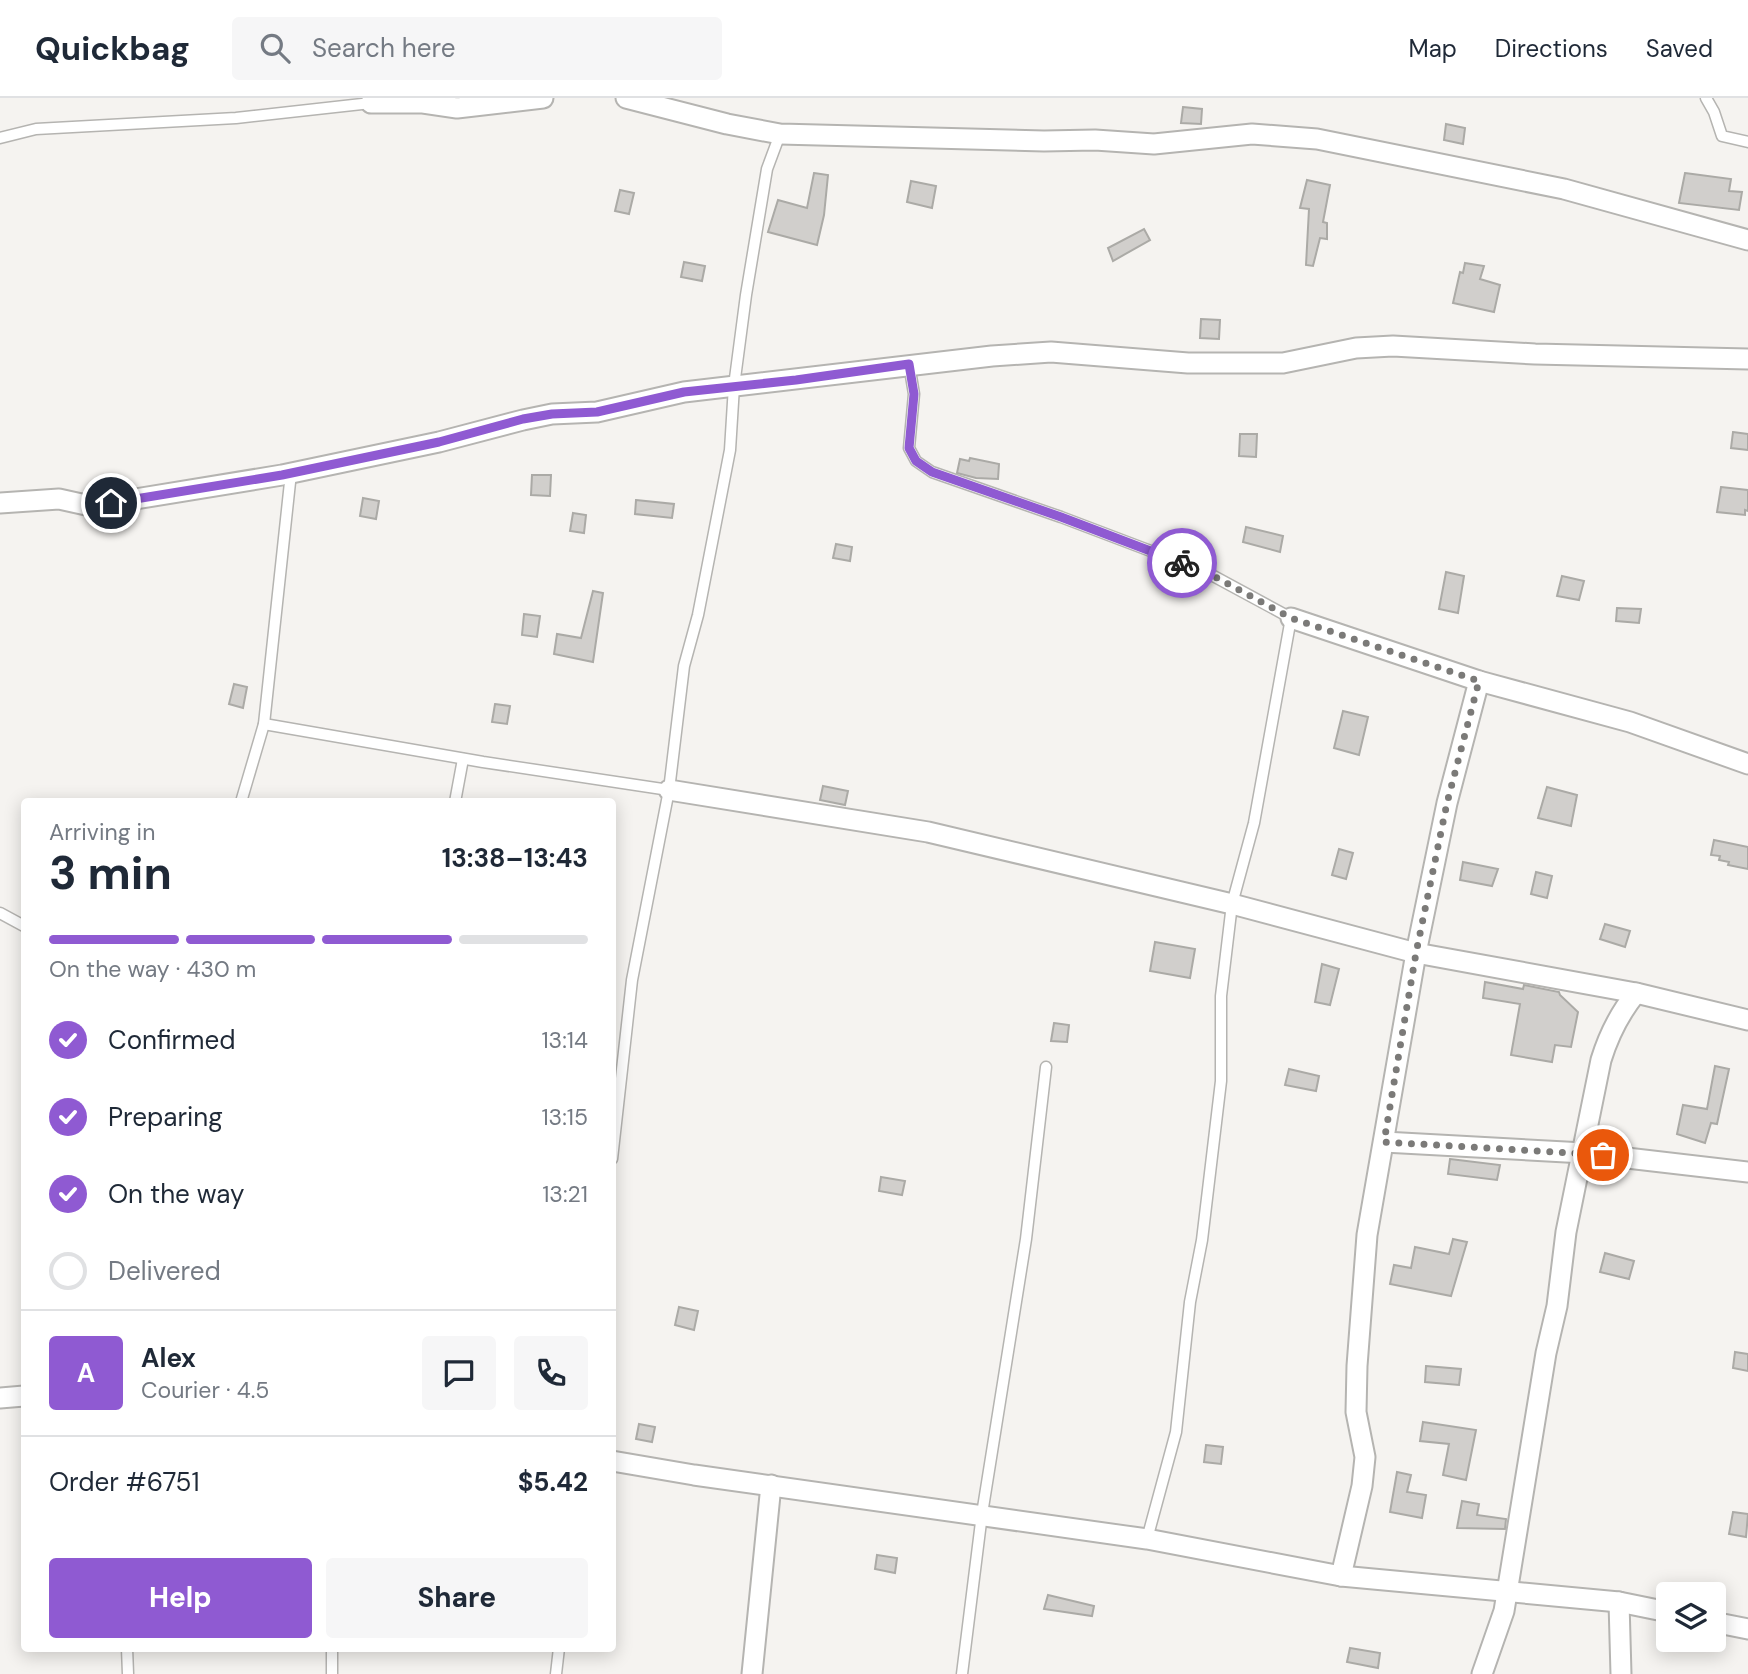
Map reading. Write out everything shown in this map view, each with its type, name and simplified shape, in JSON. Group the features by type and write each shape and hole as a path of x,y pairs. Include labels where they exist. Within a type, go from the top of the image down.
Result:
{"street":[{"path":"361,101 423,103 457,108 543,98"},
{"path":"626,98 727,124 780,134 1095,140 1154,144 1252,134 1317,139 1564,189 1748,240"},
{"path":"0,503 59,499 86,505 111,503 291,473 439,442 523,419 552,414 597,412 684,392 909,364 1051,352 1188,363 1283,363 1356,348 1393,346 1535,354 1748,359"},
{"path":"1291,618 1479,681 1630,722 1748,764"},
{"path":"1341,1576 1362,1486 1365,1457 1356,1412 1367,1235 1416,953 1447,803 1479,681"},
{"path":"669,790 928,832 1231,904 1416,953 1636,993 1748,1020"},
{"path":"1482,1674 1504,1611 1546,1353 1557,1306 1566,1232 1601,1060 1621,1011 1636,993"},
{"path":"1384,1142 1584,1153 1748,1172"},
{"path":"0,1398 21,1396"},
{"path":"616,1462 1147,1539 1341,1576 1619,1602 1656,1610"},
{"path":"752,1674 771,1485"},
{"path":"1619,1602 1621,1674"},
{"path":"1726,1625 1748,1629"}],"lane":[{"path":"1706,98 1722,136 1748,142"},
{"path":"0,138 36,129 236,118 361,101"},
{"path":"616,1123 632,980 669,790 684,666 698,615 730,450 734,386 765,179 780,134"},
{"path":"909,364 914,394 909,448 916,461 932,472 1206,572 1291,618 1254,822 1231,904 1221,996 1221,1081 1202,1240 1190,1302 1176,1432 1147,1539"},
{"path":"242,798 264,724 291,473"},
{"path":"264,724 463,759 669,790"},
{"path":"456,798 463,759"},
{"path":"0,913 21,924"},
{"path":"962,1674 982,1514 1026,1239 1046,1067"},
{"path":"127,1652 128,1674"},
{"path":"332,1652 332,1674"},
{"path":"556,1674 559,1652"}],"building":[{"path":"1183,107 1202,109 1201,124 1181,123"},
{"path":"1446,124 1465,128 1463,144 1444,140"},
{"path":"814,173 828,175 824,215 817,245 768,232 778,200 807,208"},
{"path":"1685,173 1731,179 1729,191 1742,192 1739,210 1679,203"},
{"path":"1307,180 1330,185 1323,222 1327,223 1327,239 1320,238 1313,266 1306,265 1309,209 1300,208"},
{"path":"911,181 936,186 932,208 907,202"},
{"path":"620,190 634,193 629,214 615,211"},
{"path":"1144,229 1150,240 1113,261 1108,248"},
{"path":"684,262 705,266 702,281 681,277"},
{"path":"1465,263 1484,266 1480,279 1500,285 1494,312 1453,303 1460,272 1463,273"},
{"path":"1201,319 1220,320 1219,339 1200,338"},
{"path":"1733,432 1748,434 1748,450 1731,448"},
{"path":"1240,434 1257,434 1256,457 1239,456"},
{"path":"970,458 999,464 998,479 976,478 957,473 960,459 969,461"},
{"path":"532,475 551,475 550,496 531,495"},
{"path":"1721,487 1748,490 1748,511 1745,510 1745,515 1717,512"},
{"path":"363,498 379,501 376,519 360,516"},
{"path":"636,500 674,504 672,518 635,514"},
{"path":"573,513 586,515 584,533 570,531"},
{"path":"1246,527 1283,536 1280,552 1243,542"},
{"path":"836,544 852,547 850,561 833,558"},
{"path":"1446,572 1464,576 1458,613 1439,609"},
{"path":"1562,576 1584,581 1579,600 1557,596"},
{"path":"593,591 603,593 593,662 554,654 557,634 581,638"},
{"path":"1617,608 1641,609 1639,623 1616,621"},
{"path":"524,614 540,616 537,637 522,635"},
{"path":"234,684 247,687 243,708 229,704"},
{"path":"495,704 510,706 507,724 492,722"},
{"path":"1343,711 1368,717 1359,755 1334,748"},
{"path":"823,786 848,791 845,805 820,800"},
{"path":"1547,787 1577,795 1571,826 1538,818"},
{"path":"1714,840 1748,847 1748,869 1728,865 1729,862 1719,860 1720,856 1711,855"},
{"path":"1339,849 1353,853 1346,879 1332,875"},
{"path":"1463,862 1498,869 1492,886 1460,880"},
{"path":"1536,872 1552,876 1547,898 1531,894"},
{"path":"1605,924 1630,931 1625,947 1600,939"},
{"path":"1155,942 1195,949 1190,978 1150,971"},
{"path":"1322,964 1339,969 1330,1005 1315,1002"},
{"path":"1485,982 1523,989 1524,985 1559,992 1578,1012 1571,1047 1555,1045 1552,1062 1511,1055 1520,1004 1483,998"},
{"path":"1054,1023 1069,1025 1067,1042 1051,1041"},
{"path":"1715,1066 1729,1069 1717,1124 1711,1123 1705,1143 1677,1134 1683,1105 1707,1109"},
{"path":"1289,1069 1319,1076 1316,1091 1285,1085"},
{"path":"1450,1159 1500,1165 1497,1180 1448,1174"},
{"path":"881,1177 905,1181 902,1195 879,1191"},
{"path":"1453,1239 1467,1242 1451,1296 1390,1284 1394,1265 1411,1268 1415,1247 1449,1254"},
{"path":"1605,1253 1634,1261 1629,1279 1600,1272"},
{"path":"679,1307 698,1311 694,1330 675,1325"},
{"path":"1735,1352 1748,1354 1748,1371 1733,1368"},
{"path":"1426,1366 1461,1369 1459,1385 1425,1382"},
{"path":"1423,1422 1476,1430 1466,1480 1443,1475 1449,1444 1420,1441"},
{"path":"639,1424 655,1427 652,1442 636,1439"},
{"path":"1206,1445 1223,1447 1221,1464 1204,1462"},
{"path":"1397,1472 1411,1475 1407,1492 1426,1495 1422,1518 1390,1512"},
{"path":"1462,1501 1479,1504 1477,1515 1506,1519 1505,1529 1457,1528"},
{"path":"1733,1512 1748,1514 1746,1537 1729,1534"},
{"path":"877,1555 897,1558 895,1573 875,1569"},
{"path":"1048,1595 1094,1606 1092,1616 1044,1609"},
{"path":"1350,1648 1380,1653 1378,1668 1347,1662"}],"way so far":[{"path":"1182,563 1206,572 1291,618 1479,681 1447,803 1416,953 1384,1142 1603,1155"}],"route":[{"path":"111,503 282,475 439,442 523,419 552,414 597,412 684,392 909,364 914,394 909,448 916,461 932,472 1182,563"}]}
